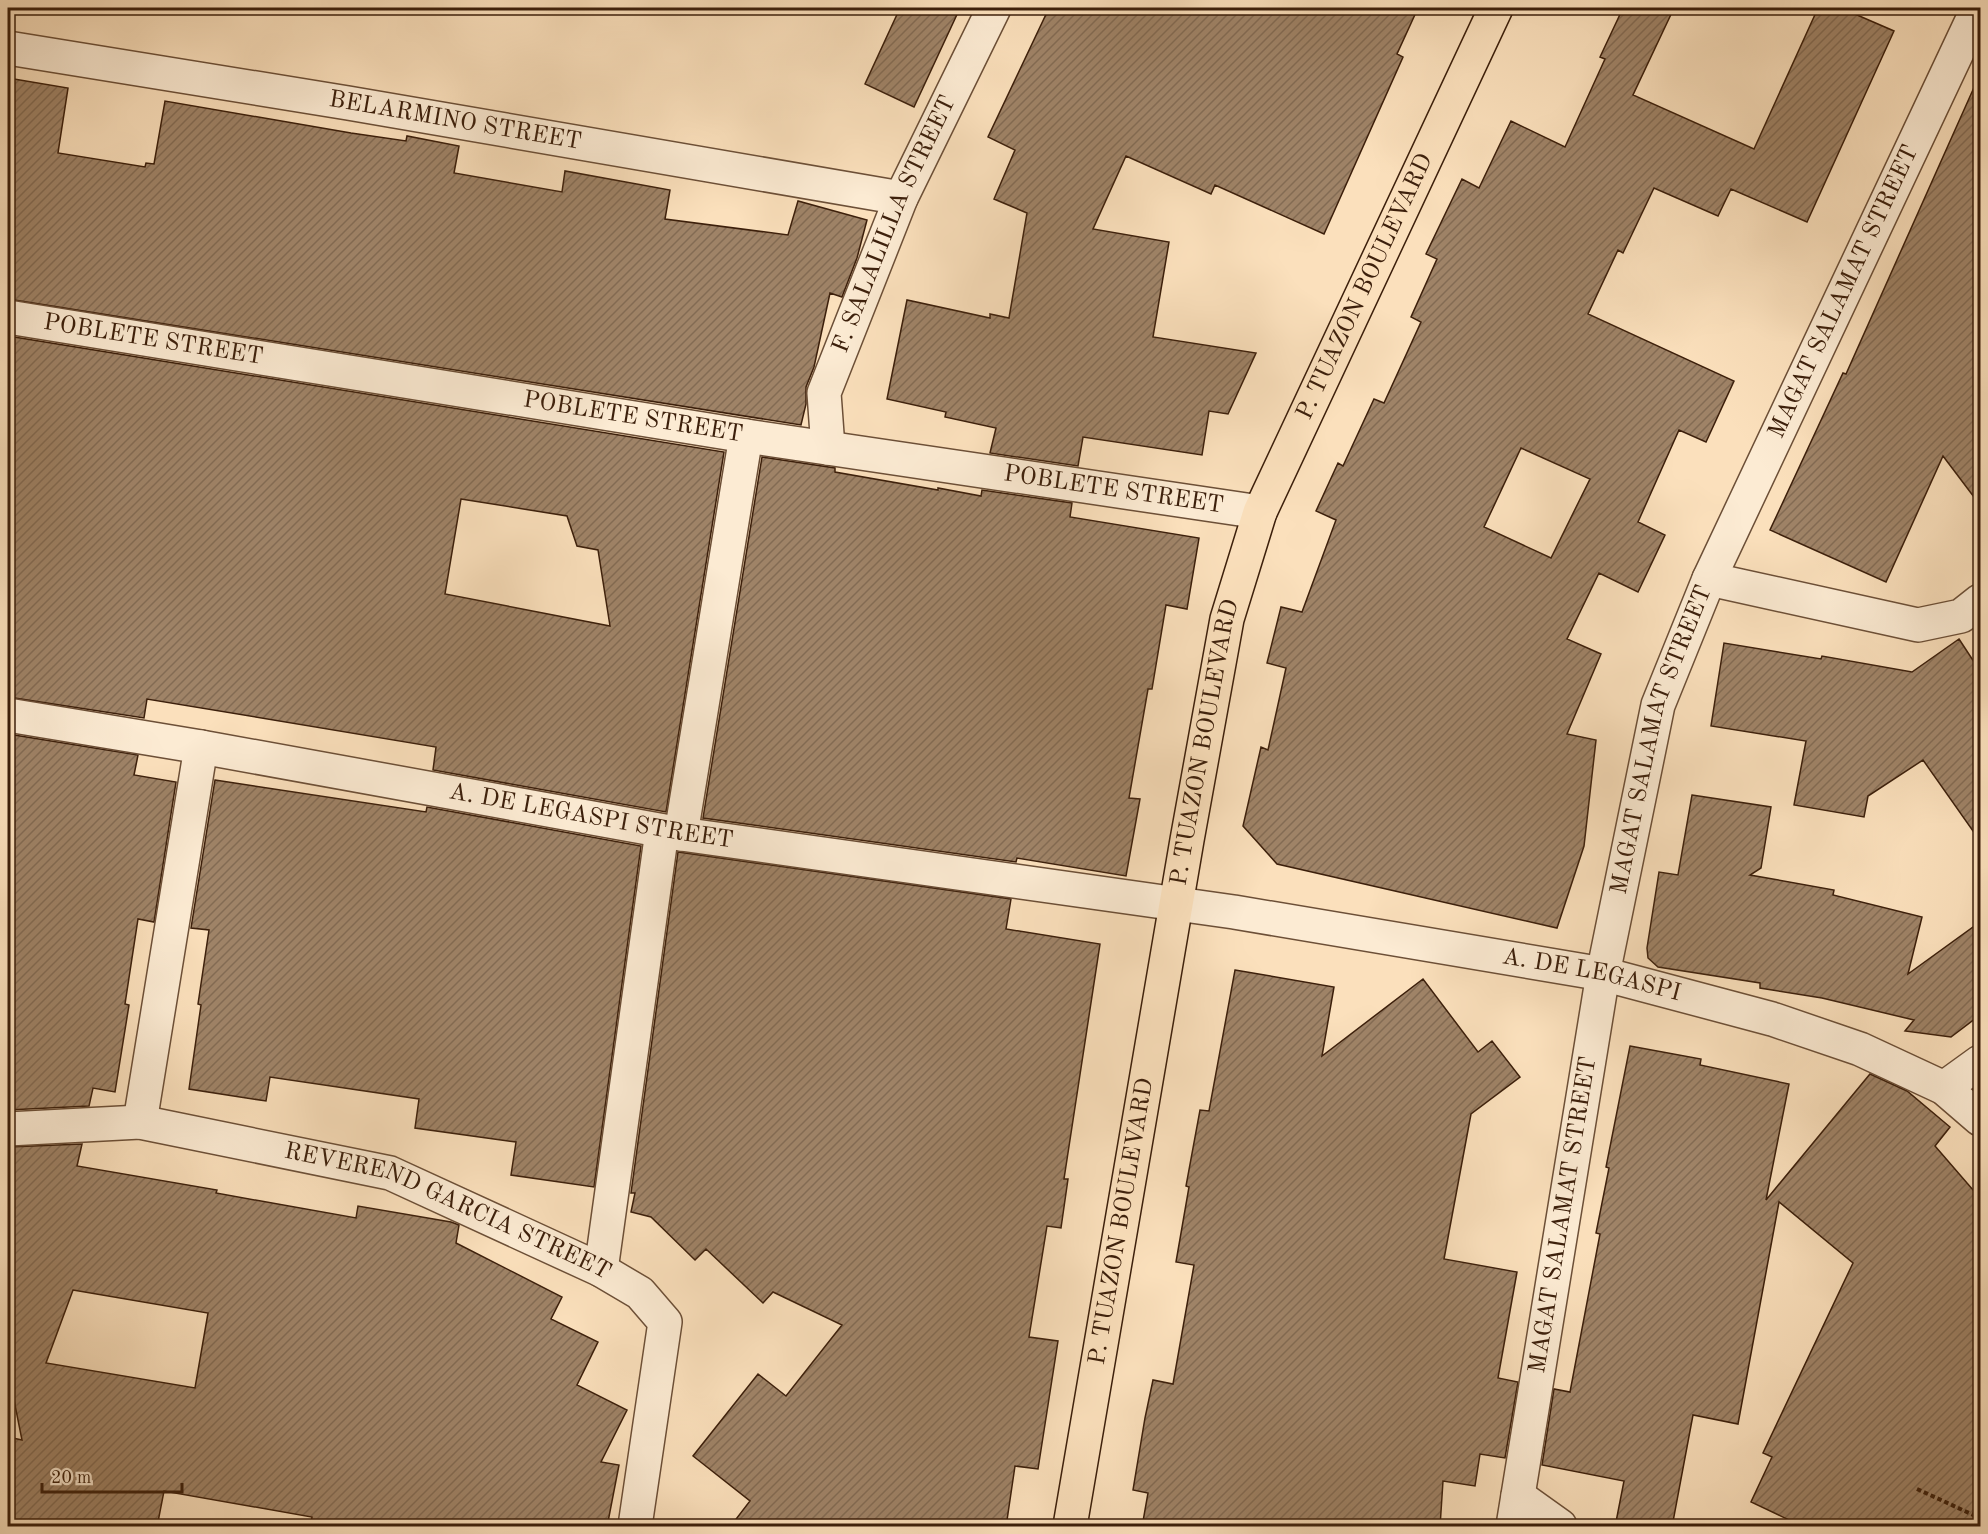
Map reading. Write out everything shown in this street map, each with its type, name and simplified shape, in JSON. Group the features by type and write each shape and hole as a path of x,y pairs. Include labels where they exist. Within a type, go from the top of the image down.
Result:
{"main road":[{"name":"P. TUAZON BOULEVARD","path":"1070,1527 1227,619 1260,512 1496,8"}],"street":[{"name":"F. SALALILLA STREET","path":"828,448 824,393 901,198 994,8"},
{"name":"MAGAT SALAMAT STREET","path":"1516,1511 1603,974 1658,705 1708,579 1978,8"},
{"name":"BELARMINO STREET","path":"8,48 348,103 901,198"},
{"name":"POBLETE STREET","path":"8,317 746,436 1260,512"},
{"path":"601,1270 671,832 746,436"},
{"path":"1708,579 1918,625 1961,616 1980,601"},
{"name":"A. DE LEGASPI STREET","path":"8,715 201,747 671,832 1177,904"},
{"path":"140,1122 201,747"},
{"name":"A. DE LEGASPI","path":"1177,904 1603,974 1772,1019 1860,1049 1944,1089 1980,1119"},
{"path":"1944,1089 1980,1062"},
{"name":"REVEREND GARCIA STREET","path":"8,1129 140,1122 390,1173 601,1270 640,1293 665,1322 635,1527"},
{"path":"1516,1511 1560,1527"}],"path":[{"path":"1917,1489 1980,1518"}],"building":[{"path":"900,8 960,8 914,107 865,84"},
{"path":"1049,8 1418,8 1397,54 1403,57 1324,234 1215,185 1211,194 1126,156 1093,229 1169,242 1153,337 1256,353 1228,414 1209,411 1202,455 1083,437 1078,466 990,453 996,428 945,417 946,412 887,399 907,300 990,318 990,314 1009,318 1027,213 994,199 1015,150 988,137"},
{"path":"1623,8 1674,8 1633,95 1754,149 1818,8 1841,8 1894,31 1807,222 1731,189 1718,216 1654,188 1623,253 1618,250 1588,314 1734,381 1706,442 1679,430 1638,522 1665,535 1638,592 1599,573 1567,639 1601,654 1567,734 1596,740 1584,846 1557,928 1277,864 1243,826 1261,747 1268,750 1286,668 1267,663 1281,607 1302,612 1336,520 1316,511 1338,463 1343,466 1374,399 1384,403 1421,322 1411,317 1437,259 1426,254 1462,179 1479,188 1511,121 1565,147 1605,59 1600,57","holes":["1521,448 1590,479 1551,558 1484,527"]},
{"path":"1980,74 1980,505 1943,456 1886,582 1770,530 1843,373 1846,374"},
{"path":"8,78 68,88 58,153 145,167 146,163 154,164 165,101 351,133 406,141 407,136 459,146 454,173 562,192 565,171 670,190 665,219 788,235 798,201 867,220 857,258 842,297 830,293 814,367 806,387 806,404 801,425 8,299"},
{"path":"8,336 724,452 666,812 433,770 436,747 147,699 144,718 8,697","holes":["461,499 567,516 577,546 598,550 610,626 445,594"]},
{"path":"762,457 835,468 835,472 938,490 938,488 981,496 982,490 1072,503 1070,517 1199,538 1187,609 1166,605 1152,689 1148,689 1129,798 1140,799 1126,876 1017,858 1016,862 703,818"},
{"path":"1959,639 1980,671 1980,841 1923,760 1868,796 1864,817 1794,805 1806,741 1711,726 1724,643 1821,659 1822,656 1912,672"},
{"path":"8,734 138,755 134,775 176,782 154,922 138,919 125,1004 129,1005 115,1092 93,1088 89,1106 8,1110"},
{"path":"215,780 426,812 427,807 641,846 594,1187 511,1175 516,1142 415,1128 419,1099 270,1077 266,1101 189,1089 209,930 191,928"},
{"path":"1692,795 1771,807 1761,868 1750,875 1834,890 1833,895 1922,917 1908,974 1980,922 1980,1015 1951,1037 1905,1031 1914,1020 1822,998 1760,988 1760,983 1658,967 1648,958 1647,948 1659,872 1678,875"},
{"path":"678,852 1011,899 1006,929 1100,944 1064,1179 1068,1179 1061,1228 1047,1226 1029,1337 1058,1341 1038,1469 1015,1466 1006,1527 730,1527 750,1501 693,1456 758,1374 786,1396 842,1325 773,1292 763,1303 706,1249 695,1260 651,1217 631,1212 635,1193 631,1193"},
{"path":"1235,970 1334,987 1322,1056 1423,979 1478,1052 1492,1041 1520,1077 1471,1114 1444,1259 1517,1272 1498,1378 1518,1382 1505,1458 1480,1454 1475,1486 1443,1481 1440,1527 1142,1527 1148,1493 1133,1490 1145,1418 1153,1380 1173,1384 1194,1265 1176,1262 1189,1187 1186,1186 1200,1110 1209,1111"},
{"path":"1630,1046 1701,1059 1700,1065 1789,1084 1766,1200 1870,1074 1907,1091 1950,1127 1935,1146 1980,1198 1980,1527 1804,1527 1751,1502 1772,1457 1763,1453 1853,1263 1779,1202 1738,1424 1693,1415 1672,1527 1615,1527 1624,1481 1542,1465 1554,1389 1570,1392 1600,1234 1596,1233 1609,1168 1606,1167"},
{"path":"82,1144 77,1166 217,1190 216,1193 356,1218 358,1206 459,1225 456,1243 562,1297 551,1319 598,1342 577,1385 627,1410 601,1462 619,1465 607,1527 310,1527 312,1517 164,1491 157,1527 8,1527 8,1437 22,1440 8,1370 8,1147","holes":["73,1290 208,1313 195,1388 46,1363"]}]}
